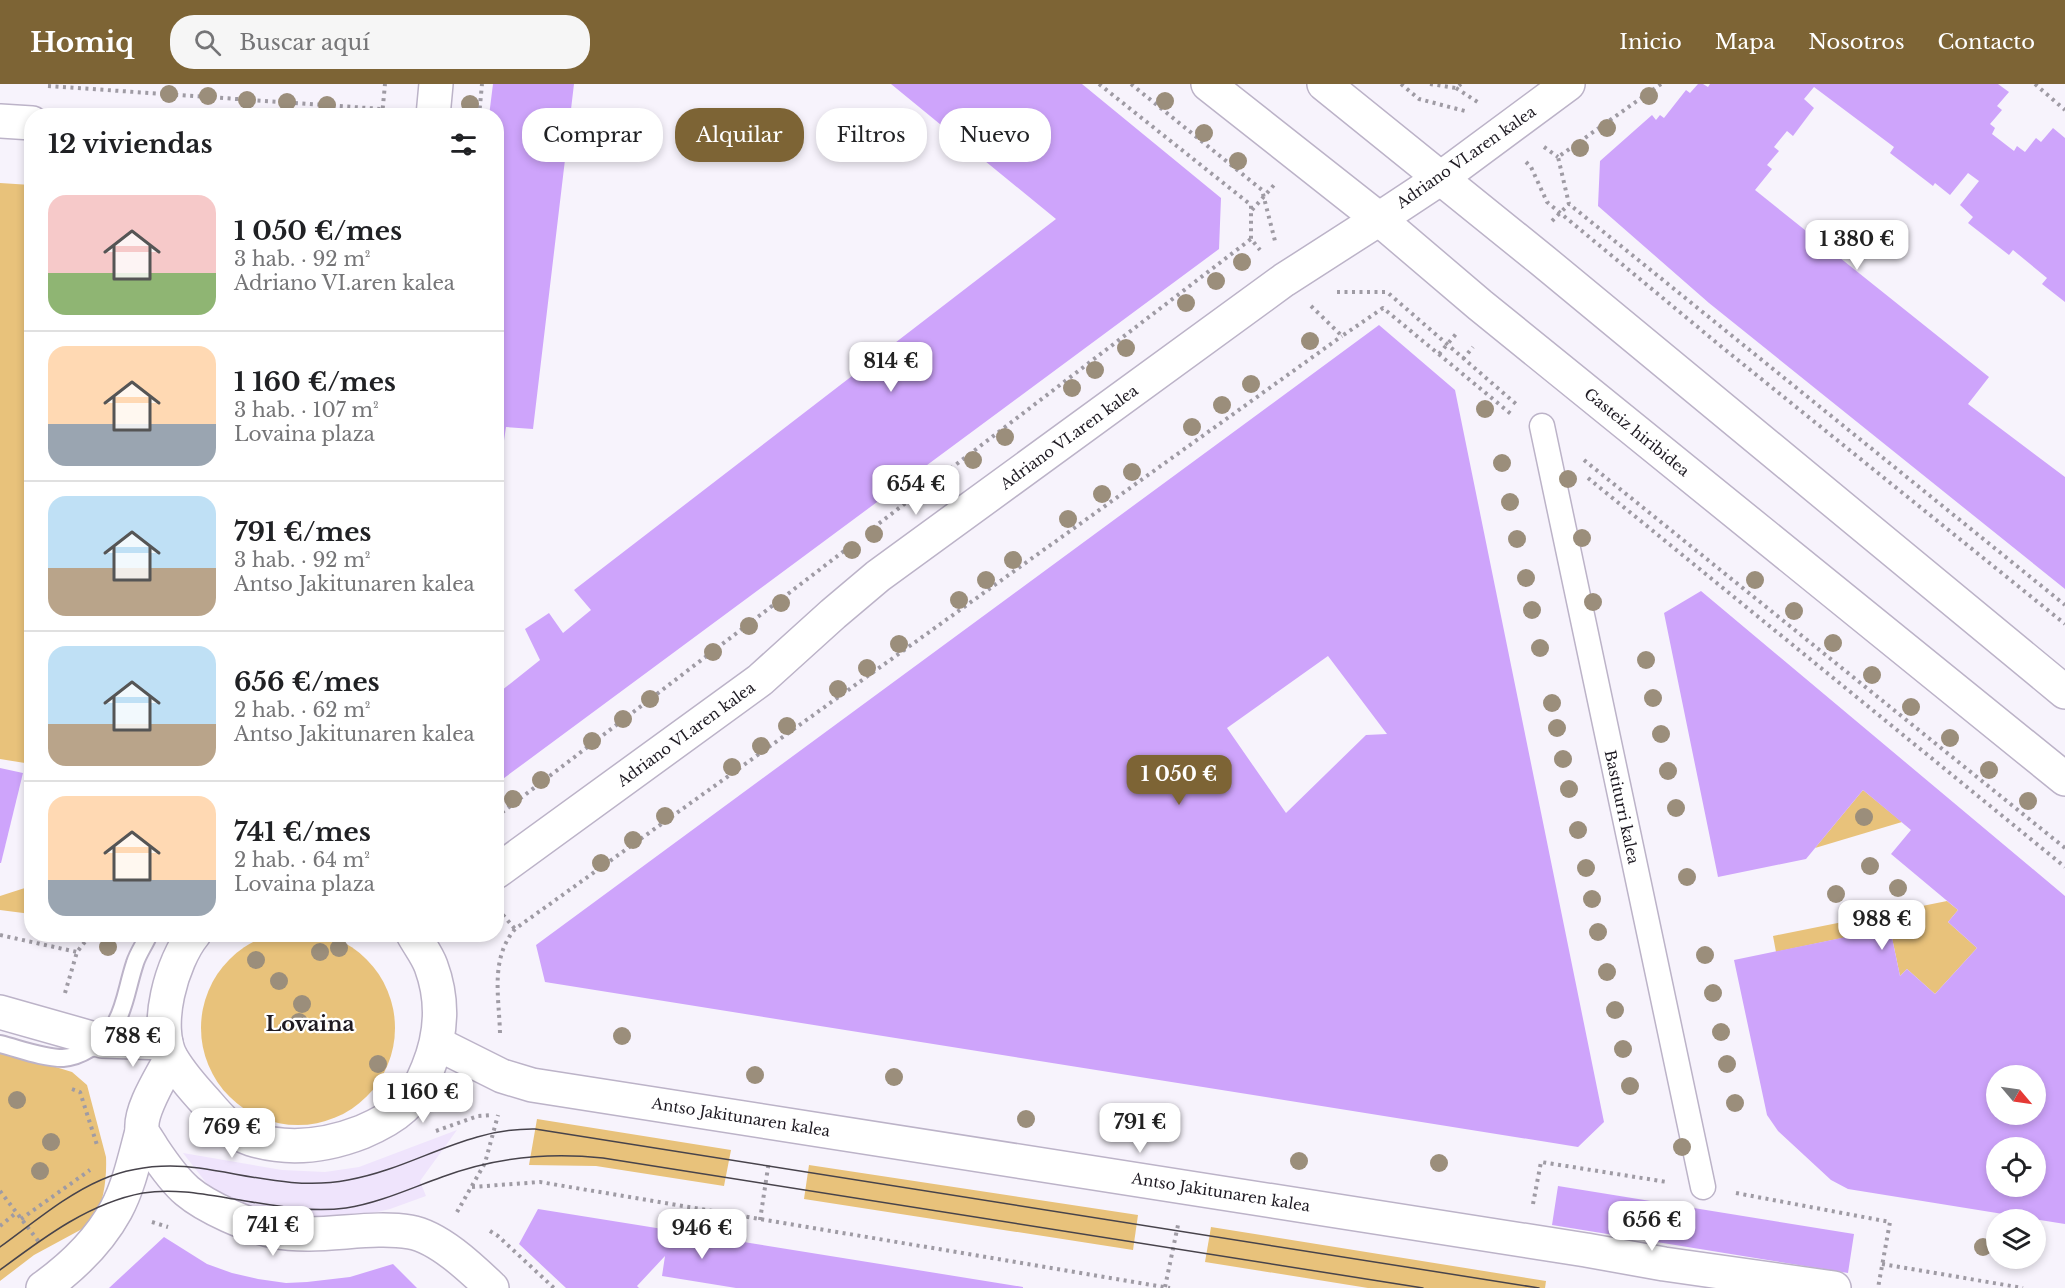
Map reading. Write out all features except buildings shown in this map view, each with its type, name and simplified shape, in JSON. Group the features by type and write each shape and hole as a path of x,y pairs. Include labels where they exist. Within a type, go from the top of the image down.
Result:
{"main road":[{"path":"433,108 436,84"},
{"name":"Gasteiz hiribidea","path":"1208,84 1379,219 1480,305 2065,779"},
{"path":"1324,84 2065,692"},
{"name":"Adriano VI.aren kalea","path":"504,866 760,680 878,576 1284,280 1441,178 1568,84"},
{"path":"0,121 24,122"},
{"path":"43,1288 72,1264 96,1238 115,1210 127,1182 142,1131 144,1114 168,1050 165,1012 170,980 188,942"},
{"path":"0,1012 102,1041 168,1050 224,1123 248,1139 277,1146 315,1146 343,1139 380,1124 403,1109 420,1089 438,1044 440,1004 431,965 418,942"},
{"name":"Antso Jakitunaren kalea","path":"438,1044 502,1077 532,1085 1616,1254 1664,1264 1834,1288"},
{"path":"142,1131 164,1165 188,1192 238,1219 274,1231 321,1234 361,1231 411,1232 436,1242 483,1279"},
{"path":"1616,1254 1659,1288"}],"street":[{"name":"Bastiturri kalea","path":"1542,426 1703,1187"}],"lane":[{"path":"0,1044 63,1058 79,1055 102,1041 114,1028 122,1012 135,961 145,942"}],"path":[{"path":"382,108 385,84"},
{"path":"480,108 482,84"},
{"path":"1401,84 1419,99 1466,111 1531,167 1547,202 1723,348 2065,624"},
{"path":"1430,84 1456,88 1461,84"},
{"path":"1661,84 1558,157 1569,204 2065,605"},
{"path":"2035,84 2065,110"},
{"path":"38,86 367,108"},
{"path":"504,917 515,929 1342,336"},
{"path":"1542,426 2065,848"},
{"path":"0,935 24,940"},
{"path":"32,942 77,952 85,942"},
{"path":"70,1088 80,1092 99,1153"},
{"path":"0,1191 21,1219 92,1169 95,1161"},
{"path":"1532,1209 1541,1162 1703,1187 1890,1222 1878,1288"},
{"path":"471,1187 540,1182 1170,1288"},
{"path":"0,1226 16,1213"},
{"path":"1882,1264 2023,1288"}],"shaded area":[{"path":"0,183 24,185 24,763 0,759"},
{"path":"1863,790 1902,822 1815,848"},
{"path":"24,888 24,913 0,910 0,896"},
{"path":"1947,901 1958,910 1948,922 1977,948 1935,994 1907,969 1900,976 1890,928 1776,952 1773,936"},
{"path":"252,942 344,942 367,959 379,974 388,991 395,1018 395,1038 391,1056 384,1074 373,1090 344,1114 308,1125 288,1125 270,1121 252,1114 236,1103 212,1074 201,1038 201,1018 212,982 229,959"},
{"path":"0,1050 72,1072 87,1085 106,1157 106,1174 95,1222 34,1255 0,1281"},
{"path":"537,1119 731,1150 724,1186 596,1166 529,1165"},
{"path":"457,1130 420,1181 426,1196 390,1209 344,1220 299,1222 218,1198 183,1153 282,1170 325,1172 359,1167"},
{"path":"809,1165 1138,1215 1133,1250 804,1199"},
{"path":"1211,1227 1546,1281 1545,1288 1368,1288 1205,1262"}],"tram line":[{"path":"0,1247 69,1197 114,1175 139,1168 167,1166 199,1168 273,1180 329,1183 396,1167 485,1135 509,1130 535,1129 1539,1288"},
{"path":"0,1270 50,1234 85,1213 143,1193 188,1192 290,1208 318,1210 346,1208 371,1203 482,1165 541,1156 582,1156 1423,1288"}],"district":[{"name":"Lovaina","path":"310,1024"}]}
